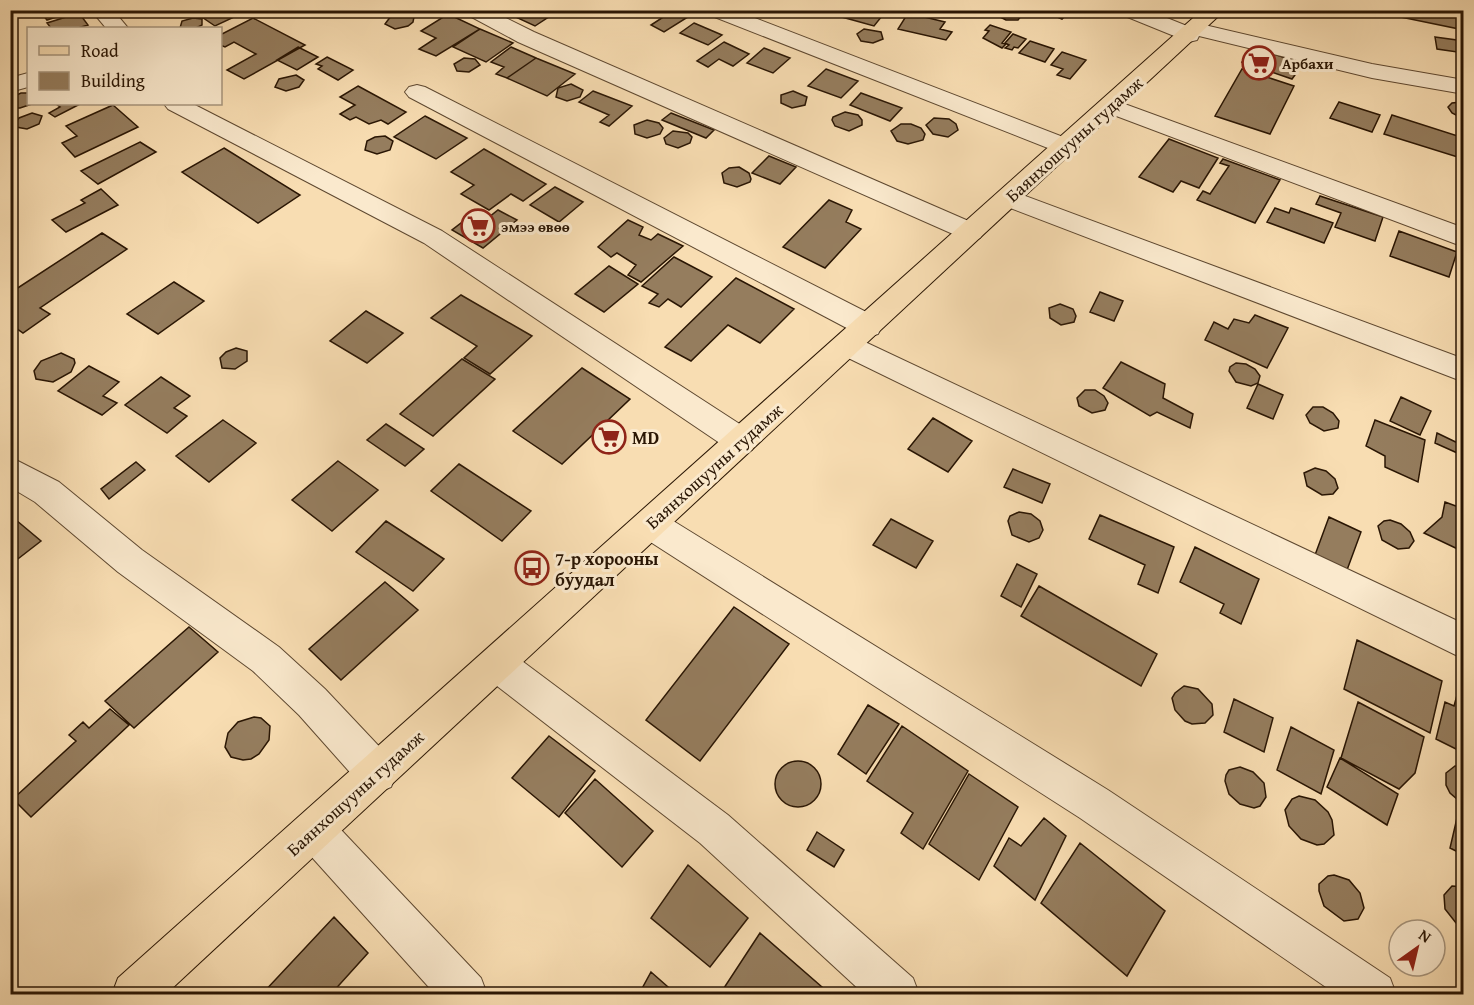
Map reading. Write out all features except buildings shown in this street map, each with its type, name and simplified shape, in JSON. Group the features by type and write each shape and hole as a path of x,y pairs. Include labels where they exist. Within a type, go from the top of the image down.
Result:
{"main road":[{"name":"Баянхошууны гудамж","path":"134,994 1200,25"}],"street":[{"path":"101,10 116,27"},
{"path":"473,10 526,37 971,232"},
{"path":"714,10 1067,147"},
{"path":"1128,10 1200,25 1372,71 1464,87"},
{"path":"10,85 27,80"},
{"path":"417,92 858,336 1464,642"},
{"path":"178,105 434,237 741,441"},
{"path":"1111,106 1464,238"},
{"path":"1009,198 1464,372"},
{"path":"10,470 47,492 130,561 266,659 312,702 377,773"},
{"path":"650,524 1094,804 1374,994"},
{"path":"497,664 714,829 897,994"},
{"path":"314,830 465,994"}],"place":[{"name":"Арбахи","path":"1259,63"},
{"name":"эмээ өвөө","path":"478,226"},
{"name":"MD","path":"609,437"},
{"name":"7-р хорооны буудал","path":"532,568"}]}
